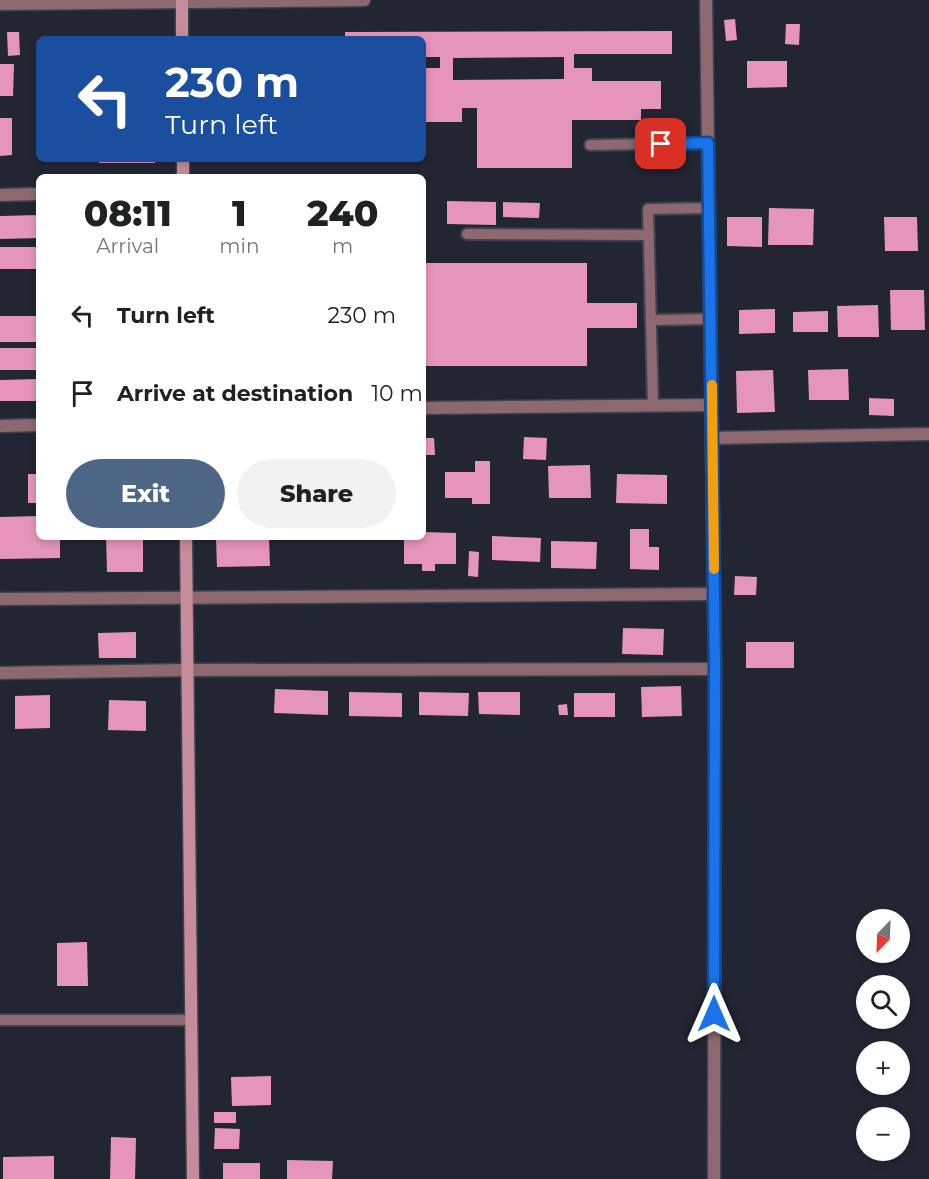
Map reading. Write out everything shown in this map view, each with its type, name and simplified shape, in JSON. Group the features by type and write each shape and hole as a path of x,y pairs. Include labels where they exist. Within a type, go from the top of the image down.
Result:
{"street":[{"path":"0,4 364,0"},
{"path":"706,0 715,669 714,1179"},
{"path":"182,2 182,36"},
{"path":"0,195 36,194"},
{"path":"426,408 712,405"},
{"path":"0,426 36,425"},
{"path":"713,438 929,434"},
{"path":"186,540 193,1179"},
{"path":"0,599 714,594"},
{"path":"0,673 188,670 715,669"}],"lane":[{"path":"590,144 708,143"},
{"path":"653,405 648,209 709,208"},
{"path":"467,234 649,235"},
{"path":"651,320 711,319"},
{"path":"0,1020 191,1020"}],"building":[{"path":"735,19 737,40 726,41 724,20"},
{"path":"786,24 800,24 799,45 785,44"},
{"path":"672,31 672,54 574,54 574,68 592,68 592,81 661,81 661,109 641,109 641,120 572,120 572,168 477,168 477,108 462,108 462,122 426,122 426,68 440,68 440,57 426,57 426,36 345,36 345,32","holes":["564,57 564,79 453,80 453,58"]},
{"path":"7,32 19,32 20,55 8,56"},
{"path":"747,61 787,61 787,87 747,88"},
{"path":"0,64 14,64 13,96 0,96"},
{"path":"0,118 12,118 12,155 0,156"},
{"path":"155,162 155,163 99,163"},
{"path":"447,201 496,202 496,225 447,224"},
{"path":"503,202 540,203 539,218 503,217"},
{"path":"769,208 814,209 813,245 768,245"},
{"path":"36,215 36,238 0,239 0,216"},
{"path":"727,217 762,217 762,247 727,246"},
{"path":"884,217 917,217 918,251 885,251"},
{"path":"0,247 36,247 36,269 0,269"},
{"path":"426,263 587,263 587,303 637,303 637,328 587,328 587,366 426,366"},
{"path":"890,290 924,290 925,330 891,330"},
{"path":"878,305 879,337 838,337 837,306"},
{"path":"775,309 775,333 739,334 739,310"},
{"path":"828,311 828,332 793,332 793,312"},
{"path":"0,316 36,316 36,342 0,342"},
{"path":"0,348 36,348 36,370 0,370"},
{"path":"848,369 849,400 809,400 808,370"},
{"path":"773,370 775,412 737,413 736,371"},
{"path":"36,379 36,401 0,401 0,380"},
{"path":"869,398 894,399 894,416 869,415"},
{"path":"524,437 547,438 546,460 523,459"},
{"path":"426,438 434,438 435,455 426,455"},
{"path":"475,461 490,461 490,504 472,504 472,498 445,498 445,472 475,472"},
{"path":"590,465 591,498 549,498 548,466"},
{"path":"28,474 36,474 36,503 28,503"},
{"path":"617,474 667,475 667,504 616,503"},
{"path":"36,516 36,540 60,540 60,558 0,559 0,517"},
{"path":"630,529 649,529 649,547 659,547 659,570 630,569"},
{"path":"426,532 456,533 456,564 435,564 435,571 422,571 422,564 404,564 404,540 426,540"},
{"path":"492,536 541,538 540,562 492,560"},
{"path":"106,540 143,540 143,572 107,572"},
{"path":"216,540 269,540 270,566 217,567"},
{"path":"551,541 597,542 596,569 551,568"},
{"path":"469,551 479,552 478,577 468,576"},
{"path":"735,576 757,577 756,595 734,595"},
{"path":"623,628 664,629 663,655 622,654"},
{"path":"136,632 136,658 99,658 98,633"},
{"path":"746,642 794,642 794,668 746,668"},
{"path":"681,686 682,716 642,717 641,687"},
{"path":"275,689 328,691 328,715 274,713"},
{"path":"349,692 402,693 402,717 349,716"},
{"path":"419,692 469,693 468,716 419,715"},
{"path":"478,692 520,692 520,715 479,714"},
{"path":"574,693 615,693 615,717 574,717"},
{"path":"50,695 50,728 15,729 15,696"},
{"path":"109,700 146,701 146,731 108,730"},
{"path":"567,704 568,715 559,715 558,705"},
{"path":"87,942 88,986 57,986 57,943"},
{"path":"271,1076 271,1105 232,1106 231,1077"},
{"path":"214,1112 236,1112 236,1123 214,1123"},
{"path":"215,1128 240,1129 239,1149 214,1149"},
{"path":"111,1137 136,1138 135,1179 110,1179"},
{"path":"54,1156 54,1179 3,1179 3,1157"},
{"path":"287,1160 333,1161 332,1179 287,1179"},
{"path":"223,1163 260,1163 260,1179 223,1179"}],"slow traffic":[{"path":"712,385 714,569"}],"route":[{"path":"661,144 708,143 715,669 714,1014"}]}
